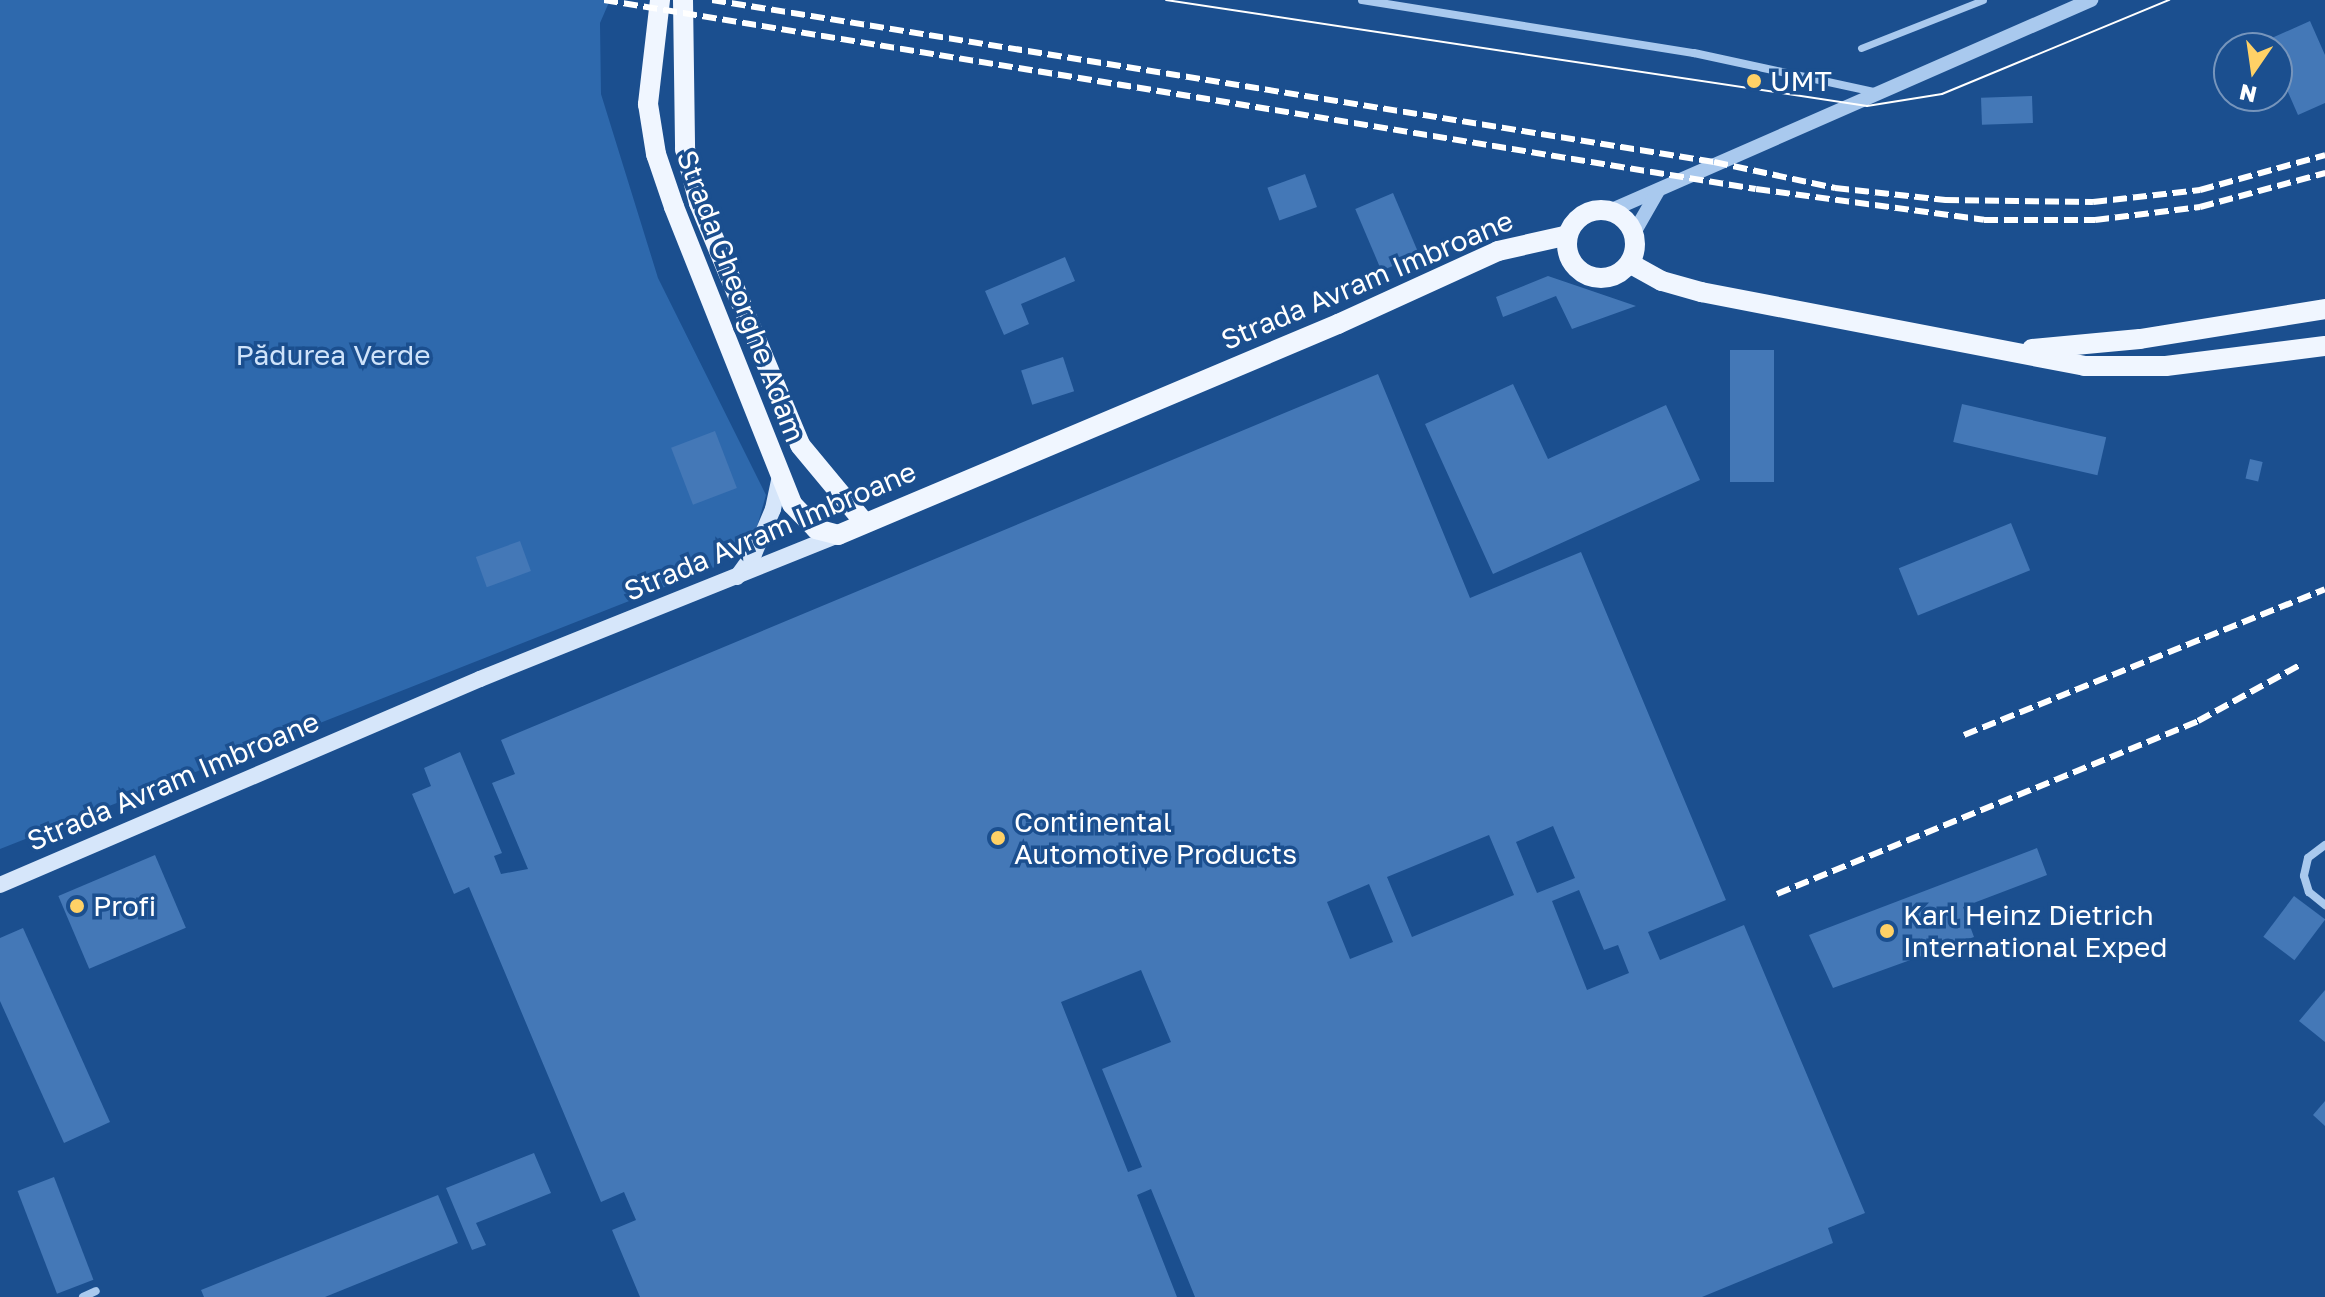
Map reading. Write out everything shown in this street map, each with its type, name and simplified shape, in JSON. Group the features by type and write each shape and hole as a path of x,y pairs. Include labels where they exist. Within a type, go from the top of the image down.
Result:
{"main road":[{"name":"Strada Gheorghe Adam","path":"660,0 648,104 656,154 792,504 816,529 838,535"},
{"name":"Strada Gheorghe Adam","path":"683,0 685,149 699,203 800,445 864,522"},
{"path":"1605,213 1635,231 1639,248 1631,264 1613,275 1591,274 1569,258 1564,236 1575,218 1605,213"},
{"name":"Strada Avram Imbroane","path":"0,885 480,679 736,579 864,522 1338,324 1498,251 1564,236"},
{"path":"1631,264 1662,281 1701,292 2084,366 2166,366 2325,346"},
{"path":"2006,351 2140,339 2325,309"},
{"path":"736,579 754,554 780,475"}],"street":[{"path":"1362,0 1694,53 1876,92"},
{"path":"1861,48 1983,0"},
{"path":"1605,213 2091,0"},
{"path":"1635,231 1658,190"},
{"path":"2325,845 2308,858 2304,876 2309,892 2325,905"},
{"path":"83,1297 96,1291"}],"green space":[{"name":"Pădurea Verde","path":"0,0 610,0 600,23 601,94 658,278 766,495 757,527 713,568 0,849"}],"building":[{"path":"2310,21 2325,55 2325,103 2298,115 2293,104 2293,32 2285,32"},
{"path":"2032,96 2033,123 1982,125 1981,98"},
{"path":"1305,174 1317,207 1279,221 1267,188"},
{"path":"1393,193 1419,255 1381,271 1355,209"},
{"path":"1065,257 1075,281 1021,304 1029,324 1004,335 985,291"},
{"path":"1548,276 1636,306 1572,329 1556,296 1503,317 1496,297"},
{"path":"1730,350 1774,350 1774,482 1730,482"},
{"path":"1063,357 1074,391 1032,405 1021,371"},
{"name":"Continental Automotive Products","path":"1378,374 1470,598 1581,552 1726,900 1648,932 1660,960 1744,925 1865,1213 1828,1228 1833,1243 1702,1297 1195,1297 1151,1189 1137,1195 1177,1297 640,1297 612,1230 636,1220 624,1192 601,1202 469,887 454,894 412,794 431,786 424,768 460,752 502,853 494,856 501,874 528,869 492,783 515,774 501,740","holes":["1553,826 1575,878 1537,893 1516,842","1489,835 1514,895 1412,937 1387,877","1369,884 1393,942 1350,959 1327,902","1579,890 1604,950 1618,945 1629,973 1587,990 1552,901","1141,970 1171,1042 1102,1069 1142,1167 1128,1172 1061,1002"]},
{"path":"1513,384 1548,459 1666,405 1700,480 1493,574 1425,424"},
{"path":"1962,404 2106,437 2097,475 1953,442"},
{"path":"715,431 737,488 693,505 671,448"},
{"path":"2250,459 2263,462 2258,481 2246,478"},
{"path":"2011,523 2030,570 1918,616 1899,568"},
{"path":"520,541 531,571 487,587 476,557"},
{"path":"2037,848 2047,875 1963,907 1974,937 1833,988 1809,935"},
{"path":"155,855 186,928 89,969 58,896"},
{"path":"2294,896 2325,919 2294,960 2263,937"},
{"path":"23,928 110,1122 64,1143 0,1001 0,938"},
{"path":"2325,990 2325,1042 2299,1021"},
{"path":"2325,1101 2325,1126 2313,1115"},
{"path":"534,1153 551,1193 476,1223 486,1245 472,1250 446,1188"},
{"path":"54,1177 93,1280 57,1294 18,1191"},
{"path":"438,1195 458,1243 325,1297 204,1297 201,1290"}],"tram line":[{"path":"1166,0 1867,106 1942,94 2169,0"}],"railway":[{"path":"604,0 1756,189 1984,220 2095,220 2200,207 2325,173"},
{"path":"712,0 1714,162 1835,188 1945,200 2093,202 2200,190 2325,155"},
{"path":"1964,735 2325,589"},
{"path":"1777,894 2198,721 2300,665"}],"place":[{"name":"UMT","path":"1754,81"},
{"name":"Continental Automotive Products","path":"998,838"},
{"name":"Profi","path":"77,906"},
{"name":"Karl Heinz Dietrich International Exped","path":"1887,931"}]}
